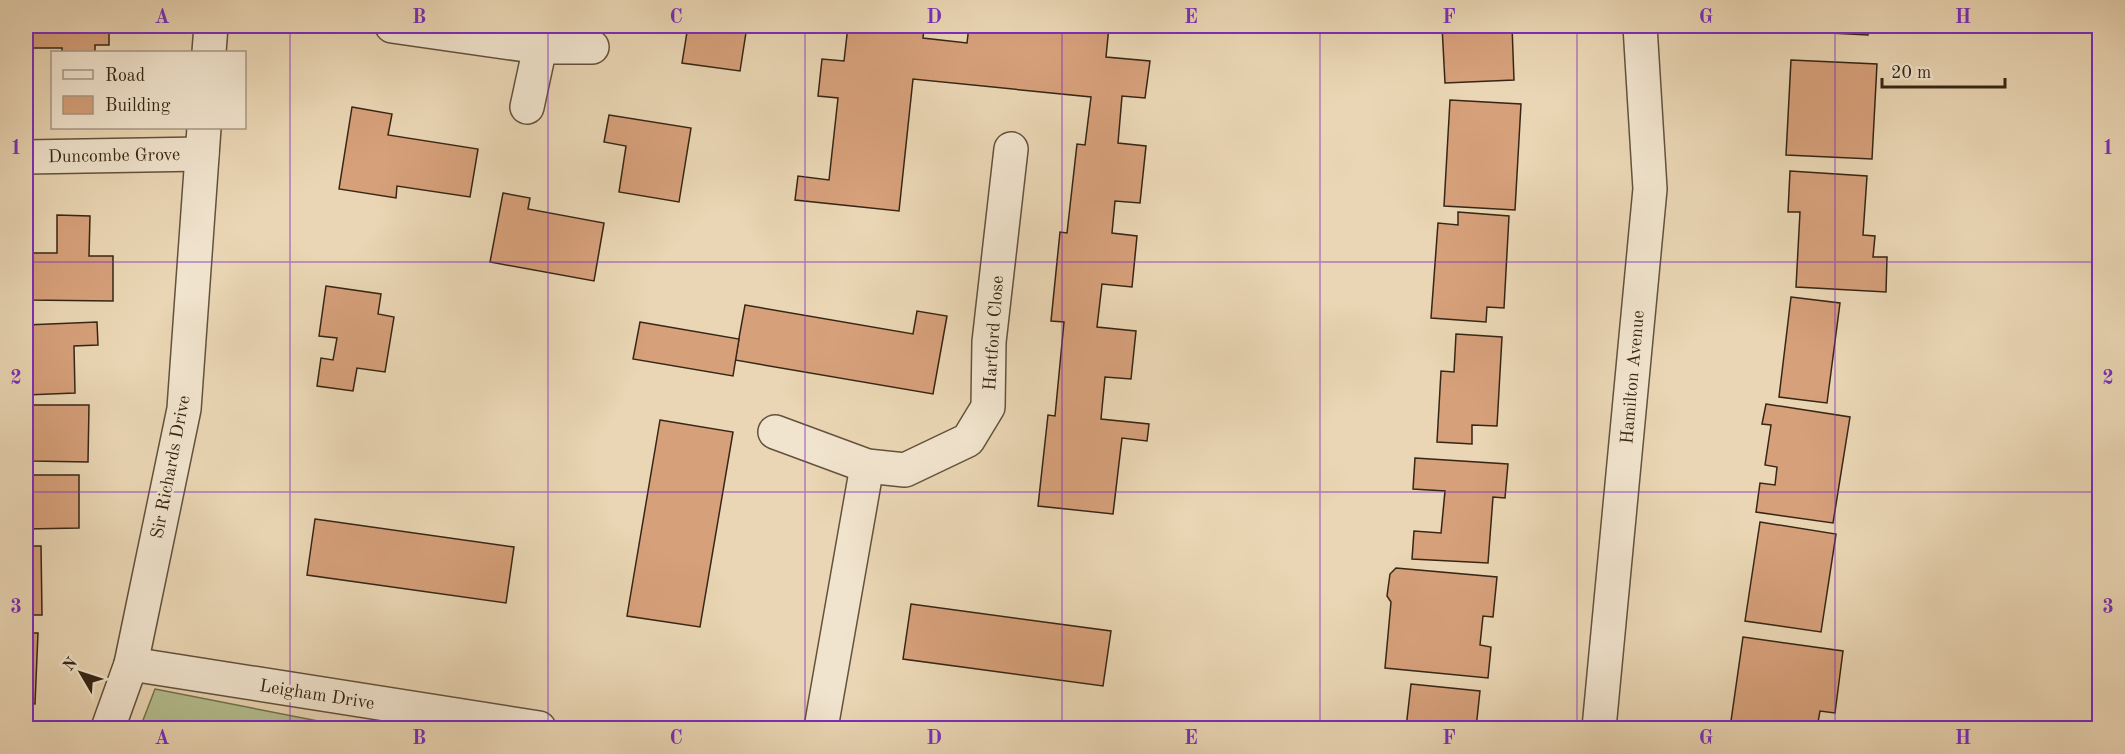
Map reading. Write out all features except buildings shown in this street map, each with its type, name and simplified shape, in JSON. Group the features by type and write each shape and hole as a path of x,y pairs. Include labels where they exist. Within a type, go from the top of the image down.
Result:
{"street":[{"path":"209,51 211,26"},
{"path":"392,26 540,47 592,47"},
{"name":"Hamilton Avenue","path":"1599,729 1650,189 1640,26"},
{"path":"527,107 540,47"},
{"name":"Duncombe Grove","path":"26,157 203,141"},
{"name":"Sir Richards Drive","path":"108,729 130,664 184,409 203,141"},
{"name":"Hartford Close","path":"775,432 867,466 905,470 968,440 988,407 989,342 1011,148"},
{"path":"821,729 867,466"},
{"name":"Leigham Drive","path":"130,664 539,729"}],"green space":[{"path":"155,689 354,728 140,728"}]}
